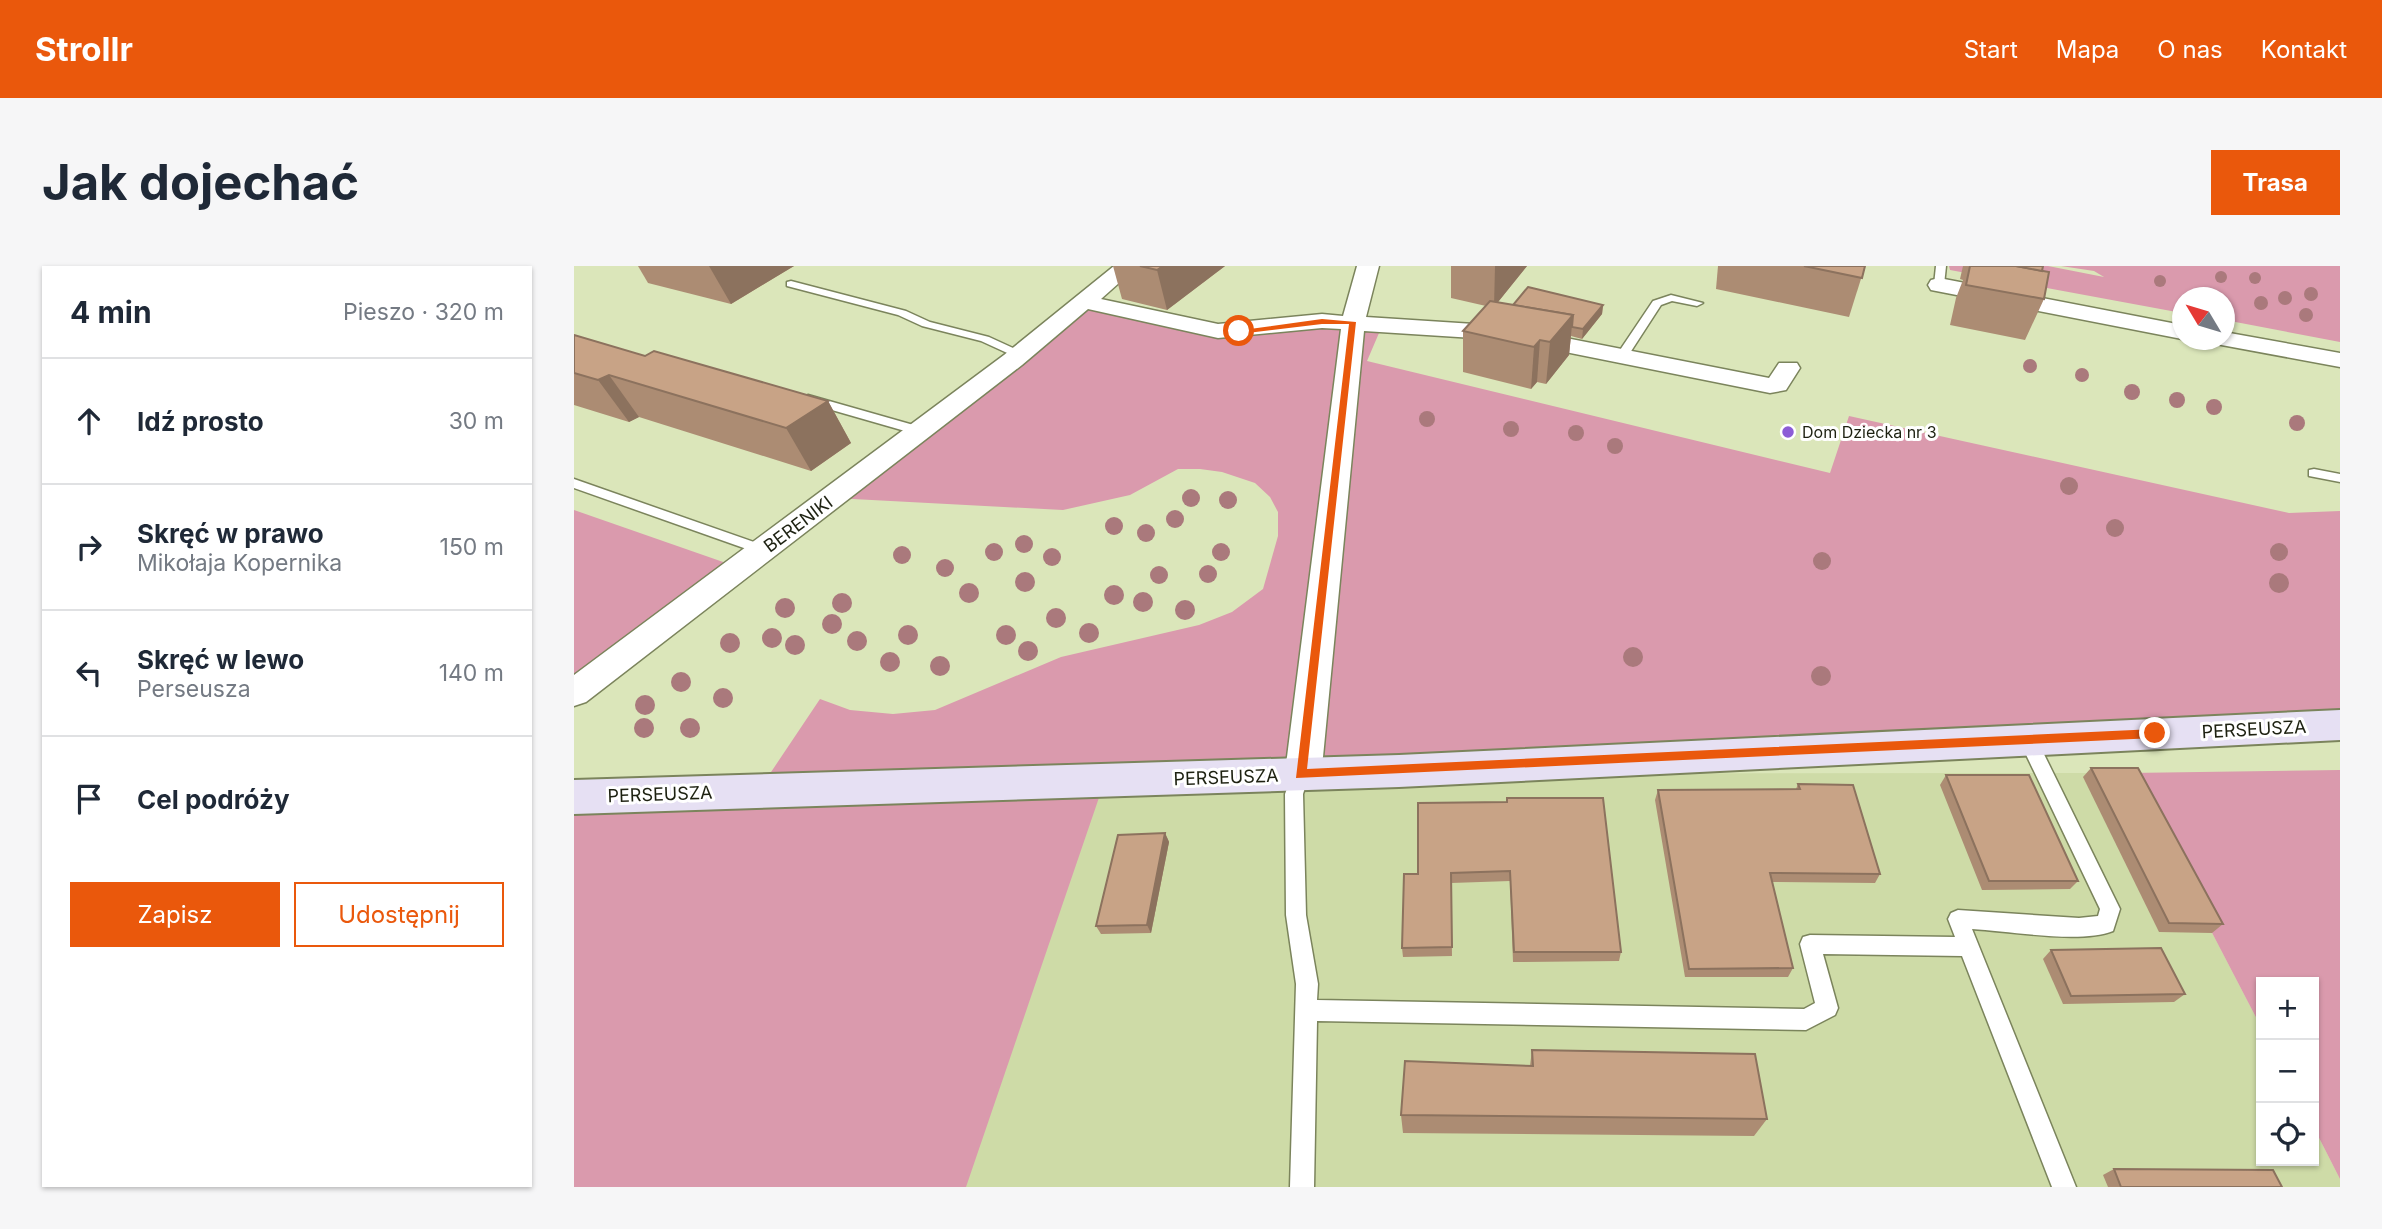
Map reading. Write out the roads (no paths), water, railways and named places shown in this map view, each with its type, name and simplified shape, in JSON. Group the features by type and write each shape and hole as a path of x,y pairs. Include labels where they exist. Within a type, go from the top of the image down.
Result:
{"street":[{"path":"1089,266 1125,268"},
{"path":"1300,775 1305,757 1353,322 1368,266"},
{"name":"BERENIKI","path":"574,692 1020,354 1125,268"},
{"path":"1940,275 2172,330"},
{"path":"1086,302 1218,331 1322,321 1505,333 1770,386 1777,386 1788,368"},
{"path":"2235,341 2340,360"},
{"name":"PERSEUSZA","path":"574,797 1300,775 2340,725"}],"lane":[{"path":"791,284 902,313 926,324 985,339 1020,354"},
{"path":"1622,356 1657,303 1671,298 1697,303"},
{"path":"791,394 919,431"},
{"path":"2314,473 2340,478"},
{"path":"574,483 763,550"},
{"path":"2028,740 2110,909 2106,925 2079,927 1958,919 2064,1187"},
{"path":"1300,775 1294,794 1295,891 1307,984 1302,1187"},
{"path":"1306,1010 1806,1020 1828,1008 1810,944 1969,947"}],"place":[{"name":"Dom Dziecka nr 3","path":"1788,432"}]}
